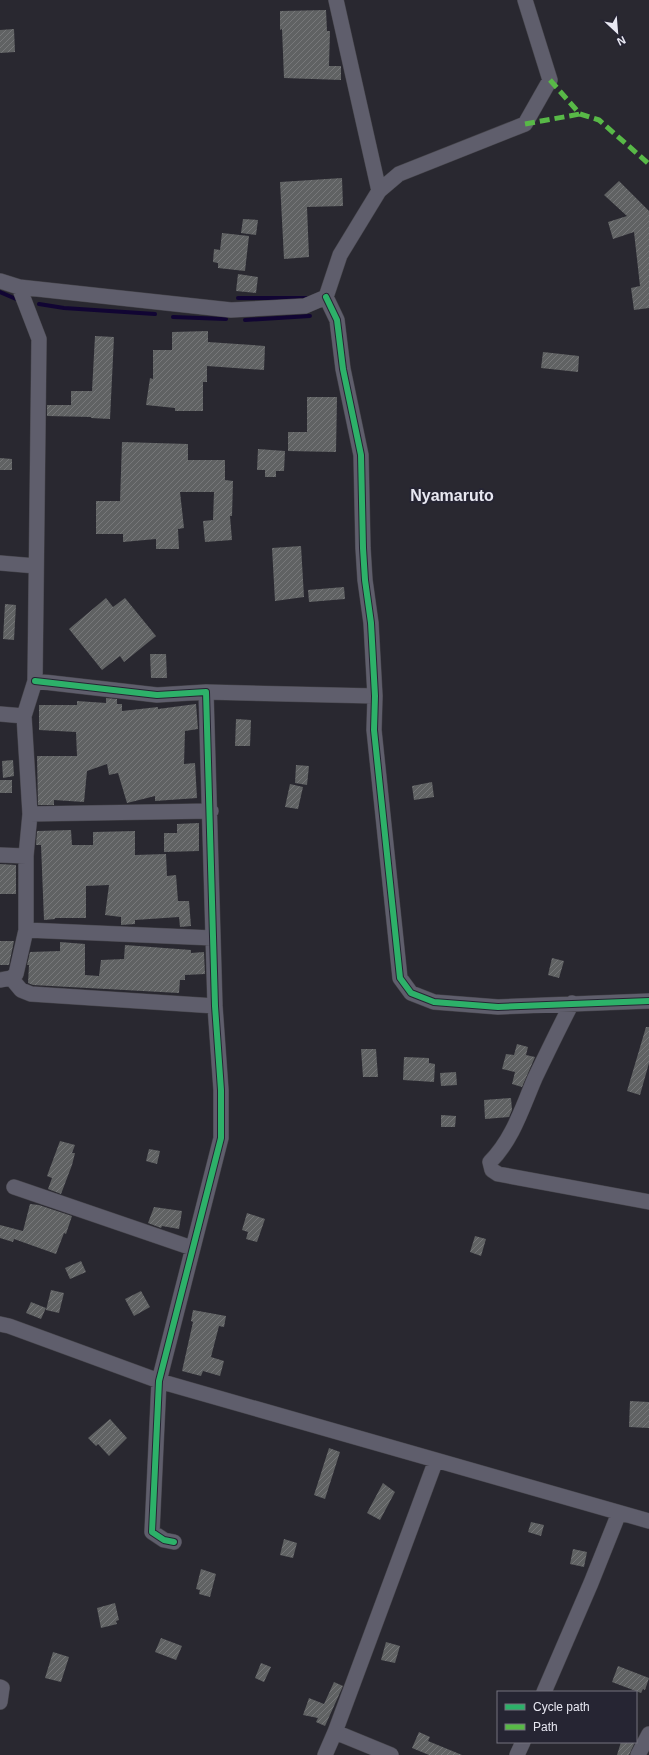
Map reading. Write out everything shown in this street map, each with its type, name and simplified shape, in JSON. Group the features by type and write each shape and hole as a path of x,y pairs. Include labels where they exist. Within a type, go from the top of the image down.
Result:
{"street":[{"path":"336,0 379,191"},
{"path":"525,0 550,80 525,124 399,174 379,191 340,255 326,297 337,320 343,369 361,455 362,548 365,580 372,623 375,696 374,730 400,978 411,993 434,1002 498,1007 649,1001"},
{"path":"0,281 19,287 232,310 305,306 326,297"},
{"path":"5,979 16,974 26,930 26,856 30,814 24,716 35,680 39,339 19,287"},
{"path":"0,563 36,566"},
{"path":"35,680 157,695 206,692 375,696"},
{"path":"174,1542 164,1540 152,1532 159,1381 221,1138 221,1090 215,1006 211,811 206,692"},
{"path":"0,714 24,716"},
{"path":"30,814 211,811"},
{"path":"0,855 26,856"},
{"path":"26,930 213,938"},
{"path":"5,979 21,990 31,994 215,1006"},
{"path":"572,1003 535,1079 518,1120 500,1153 490,1162 492,1170 498,1174 649,1202"},
{"path":"14,1187 192,1248"},
{"path":"0,1324 159,1381 649,1521"},
{"path":"325,1755 335,1732 436,1460"},
{"path":"544,1691 591,1583 619,1513"},
{"path":"0,1687 2,1688 0,1702"},
{"path":"335,1732 391,1755"},
{"path":"638,1755 649,1734"},
{"path":"517,1755 523,1743"}],"building":[{"path":"326,10 327,31 330,31 329,66 341,66 341,80 284,78 280,11"},
{"path":"14,29 15,52 0,53 0,30"},
{"path":"342,178 343,206 307,207 309,257 284,259 280,182"},
{"path":"619,181 649,211 649,308 634,310 631,288 640,286 634,232 613,239 608,222 627,216 604,195"},
{"path":"243,219 258,220 256,235 241,233"},
{"path":"222,233 249,236 245,271 218,268 218,263 213,262 214,249 220,250"},
{"path":"238,274 258,277 256,293 236,291"},
{"path":"208,331 208,342 265,346 264,370 207,366 207,382 203,382 203,411 175,411 175,408 146,405 150,378 153,379 153,350 172,350 172,332"},
{"path":"95,336 114,337 110,419 47,416 47,405 71,405 71,391 92,391"},
{"path":"543,352 579,356 578,372 541,368"},
{"path":"307,397 337,397 336,452 288,451 288,432 307,432"},
{"path":"122,442 188,444 188,460 225,460 225,480 233,481 232,516 230,516 232,540 205,542 203,521 213,520 214,492 180,492 184,528 178,529 179,549 156,549 156,539 123,542 123,534 96,534 96,501 120,501"},
{"path":"258,449 285,451 284,471 276,471 276,477 265,477 265,470 257,470"},
{"path":"0,458 12,459 12,470 0,470"},
{"path":"301,546 304,597 275,601 272,548"},
{"path":"344,587 345,599 309,602 308,590"},
{"path":"106,598 113,607 125,598 156,636 124,662 120,656 102,670 69,629"},
{"path":"5,604 16,605 14,640 3,639"},
{"path":"150,654 166,654 167,678 151,678"},
{"path":"106,698 117,699 117,704 122,704 122,711 158,707 158,709 196,704 198,729 185,731 184,764 195,763 197,798 155,801 155,796 127,803 118,773 109,775 107,764 87,771 84,802 54,800 54,805 38,805 37,756 77,756 76,732 39,730 39,705 77,705 77,701 106,703"},
{"path":"236,719 251,720 250,746 235,746"},
{"path":"13,760 14,776 3,778 2,761"},
{"path":"296,765 309,766 307,785 295,783"},
{"path":"0,780 12,780 12,793 0,793"},
{"path":"432,782 434,797 414,800 412,786"},
{"path":"290,784 303,787 298,809 285,807"},
{"path":"199,823 199,851 164,852 164,833 177,833 177,824"},
{"path":"71,830 72,845 93,845 93,832 135,831 135,855 166,854 167,876 176,875 178,901 189,901 191,926 180,927 179,917 135,920 135,924 121,925 121,917 105,915 109,885 86,886 86,918 55,918 44,920 41,845 36,845 37,831"},
{"path":"0,864 16,865 16,894 0,894"},
{"path":"0,941 14,941 9,965 0,965"},
{"path":"60,942 85,944 85,975 99,976 101,960 124,959 125,945 191,950 191,953 204,952 205,974 185,975 185,980 180,980 179,993 33,985 28,983 29,965 27,965 30,952 60,951"},
{"path":"552,958 564,961 559,978 548,975"},
{"path":"646,1027 649,1027 649,1063 640,1095 627,1091"},
{"path":"517,1044 528,1047 526,1055 535,1057 522,1087 512,1084 515,1072 502,1069 506,1054 514,1055"},
{"path":"361,1049 376,1049 378,1077 363,1077"},
{"path":"404,1057 429,1058 429,1063 435,1064 434,1082 403,1080"},
{"path":"456,1072 457,1085 441,1086 440,1073"},
{"path":"511,1098 512,1110 509,1117 485,1119 484,1100"},
{"path":"441,1115 456,1116 455,1127 441,1127"},
{"path":"60,1141 75,1145 72,1153 75,1153 72,1165 61,1194 48,1189 52,1178 47,1176"},
{"path":"149,1149 160,1151 157,1164 146,1161"},
{"path":"30,1204 39,1205 72,1216 66,1234 64,1233 56,1254 14,1239 13,1242 0,1238 0,1225 23,1231"},
{"path":"154,1207 182,1211 179,1229 162,1226 161,1228 148,1223"},
{"path":"247,1213 265,1219 257,1242 246,1239 248,1232 242,1230"},
{"path":"475,1236 486,1239 481,1256 470,1252"},
{"path":"81,1261 86,1272 70,1279 65,1268"},
{"path":"51,1290 64,1293 59,1313 46,1310"},
{"path":"141,1291 150,1307 134,1316 125,1299"},
{"path":"31,1302 46,1308 41,1319 26,1313"},
{"path":"193,1310 226,1316 224,1327 219,1326 211,1357 224,1361 220,1376 203,1371 201,1376 182,1371 193,1322 191,1321"},
{"path":"630,1401 649,1402 649,1428 629,1427"},
{"path":"110,1419 127,1438 109,1456 98,1444 96,1446 88,1438"},
{"path":"329,1448 340,1452 325,1499 314,1495"},
{"path":"383,1483 395,1492 380,1520 367,1513"},
{"path":"531,1522 544,1525 541,1536 528,1532"},
{"path":"284,1539 297,1543 293,1558 280,1555"},
{"path":"573,1549 587,1552 584,1567 570,1564"},
{"path":"201,1569 216,1574 210,1597 199,1594 200,1590 196,1589"},
{"path":"115,1603 119,1620 116,1621 117,1624 101,1628 97,1608"},
{"path":"161,1638 182,1646 176,1660 155,1652"},
{"path":"386,1642 400,1646 395,1663 381,1660"},
{"path":"53,1652 69,1657 61,1682 45,1678"},
{"path":"261,1663 271,1667 264,1682 255,1678"},
{"path":"618,1666 649,1678 645,1690 643,1689 641,1693 612,1682"},
{"path":"334,1682 343,1686 325,1726 316,1722 318,1718 303,1715 309,1698 324,1704"},
{"path":"419,1732 430,1737 428,1741 462,1755 429,1755 412,1748"},
{"path":"621,1743 635,1743 629,1755 617,1755"}],"waterway":[{"path":"0,292 16,299"},
{"path":"238,298 308,298"},
{"path":"39,304 64,308 155,314"},
{"path":"245,320 310,316"},
{"path":"173,317 226,319"}],"marked path":[{"path":"550,80 580,114 599,120 649,164"},
{"path":"525,124 580,114"}],"cycle path":[{"path":"326,297 337,320 343,369 361,455 363,548 365,580 371,623 375,696 374,730 400,978 411,993 434,1002 498,1007 649,1001"},
{"path":"35,681 157,695 206,692 215,1006 221,1090 221,1138 159,1381 152,1532 164,1540 174,1542"}],"district":[{"name":"Nyamaruto","path":"452,495"}]}
